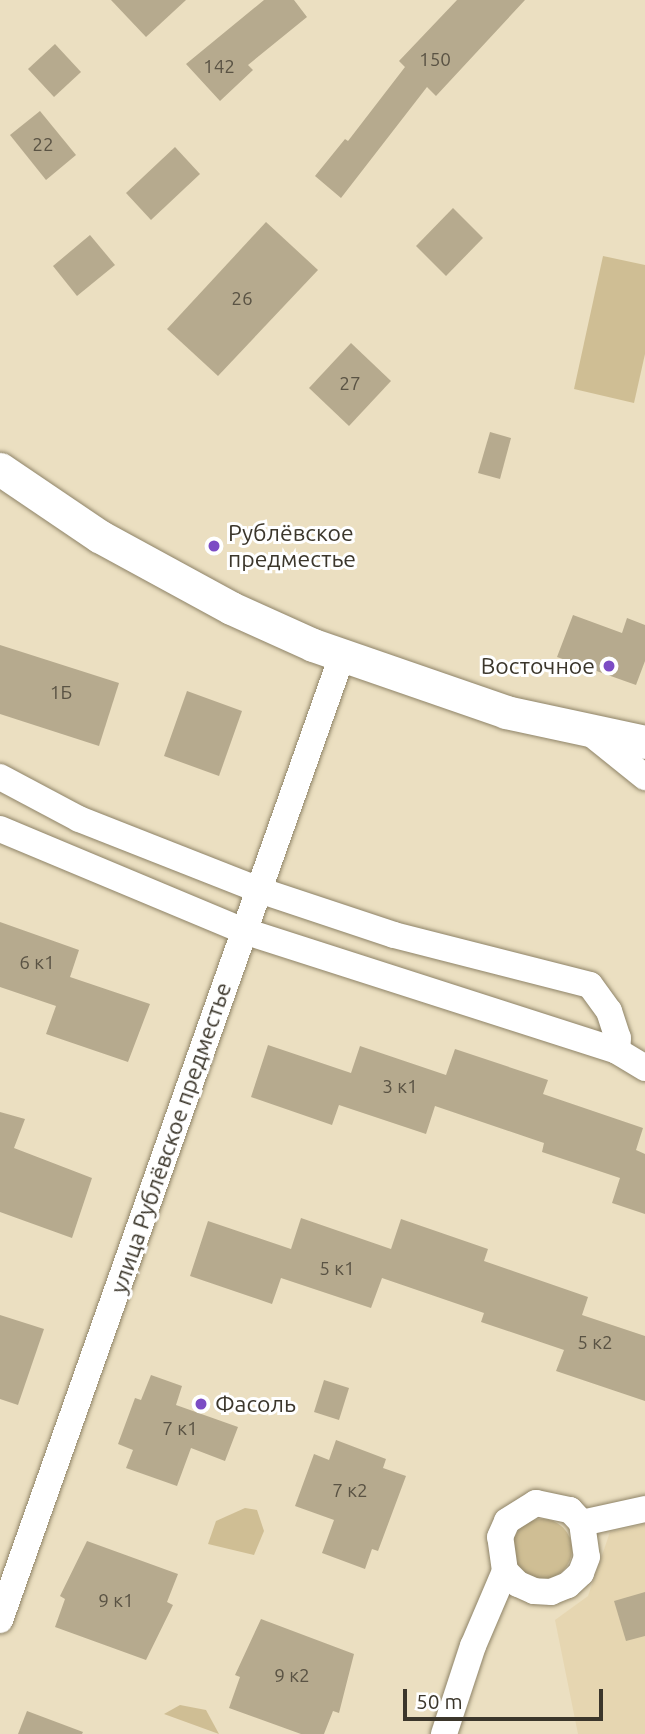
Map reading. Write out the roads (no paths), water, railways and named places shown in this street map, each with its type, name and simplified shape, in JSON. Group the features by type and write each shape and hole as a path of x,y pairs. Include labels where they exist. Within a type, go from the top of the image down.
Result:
{"street":[{"path":"0,468 99,536 191,588 342,656 506,712 589,733 645,742"},
{"name":"улица Рублёвское предместье","path":"0,1620 342,656"},
{"path":"589,733 645,778"},
{"path":"0,777 79,819 259,890 394,935 590,985 609,1011 618,1038 617,1051"},
{"path":"0,829 244,931 617,1051 645,1068"},
{"path":"444,1734 473,1646 505,1571 500,1537 507,1521 520,1509 536,1503 554,1503 570,1510 582,1523 588,1540 587,1557 580,1573 568,1585 551,1592 534,1591 518,1584 505,1571"},
{"path":"582,1523 645,1509"}],"place":[{"name":"Рублёвское предместье","path":"214,546"},
{"name":"Восточное","path":"609,666"},
{"name":"Фасоль","path":"201,1404"}]}
